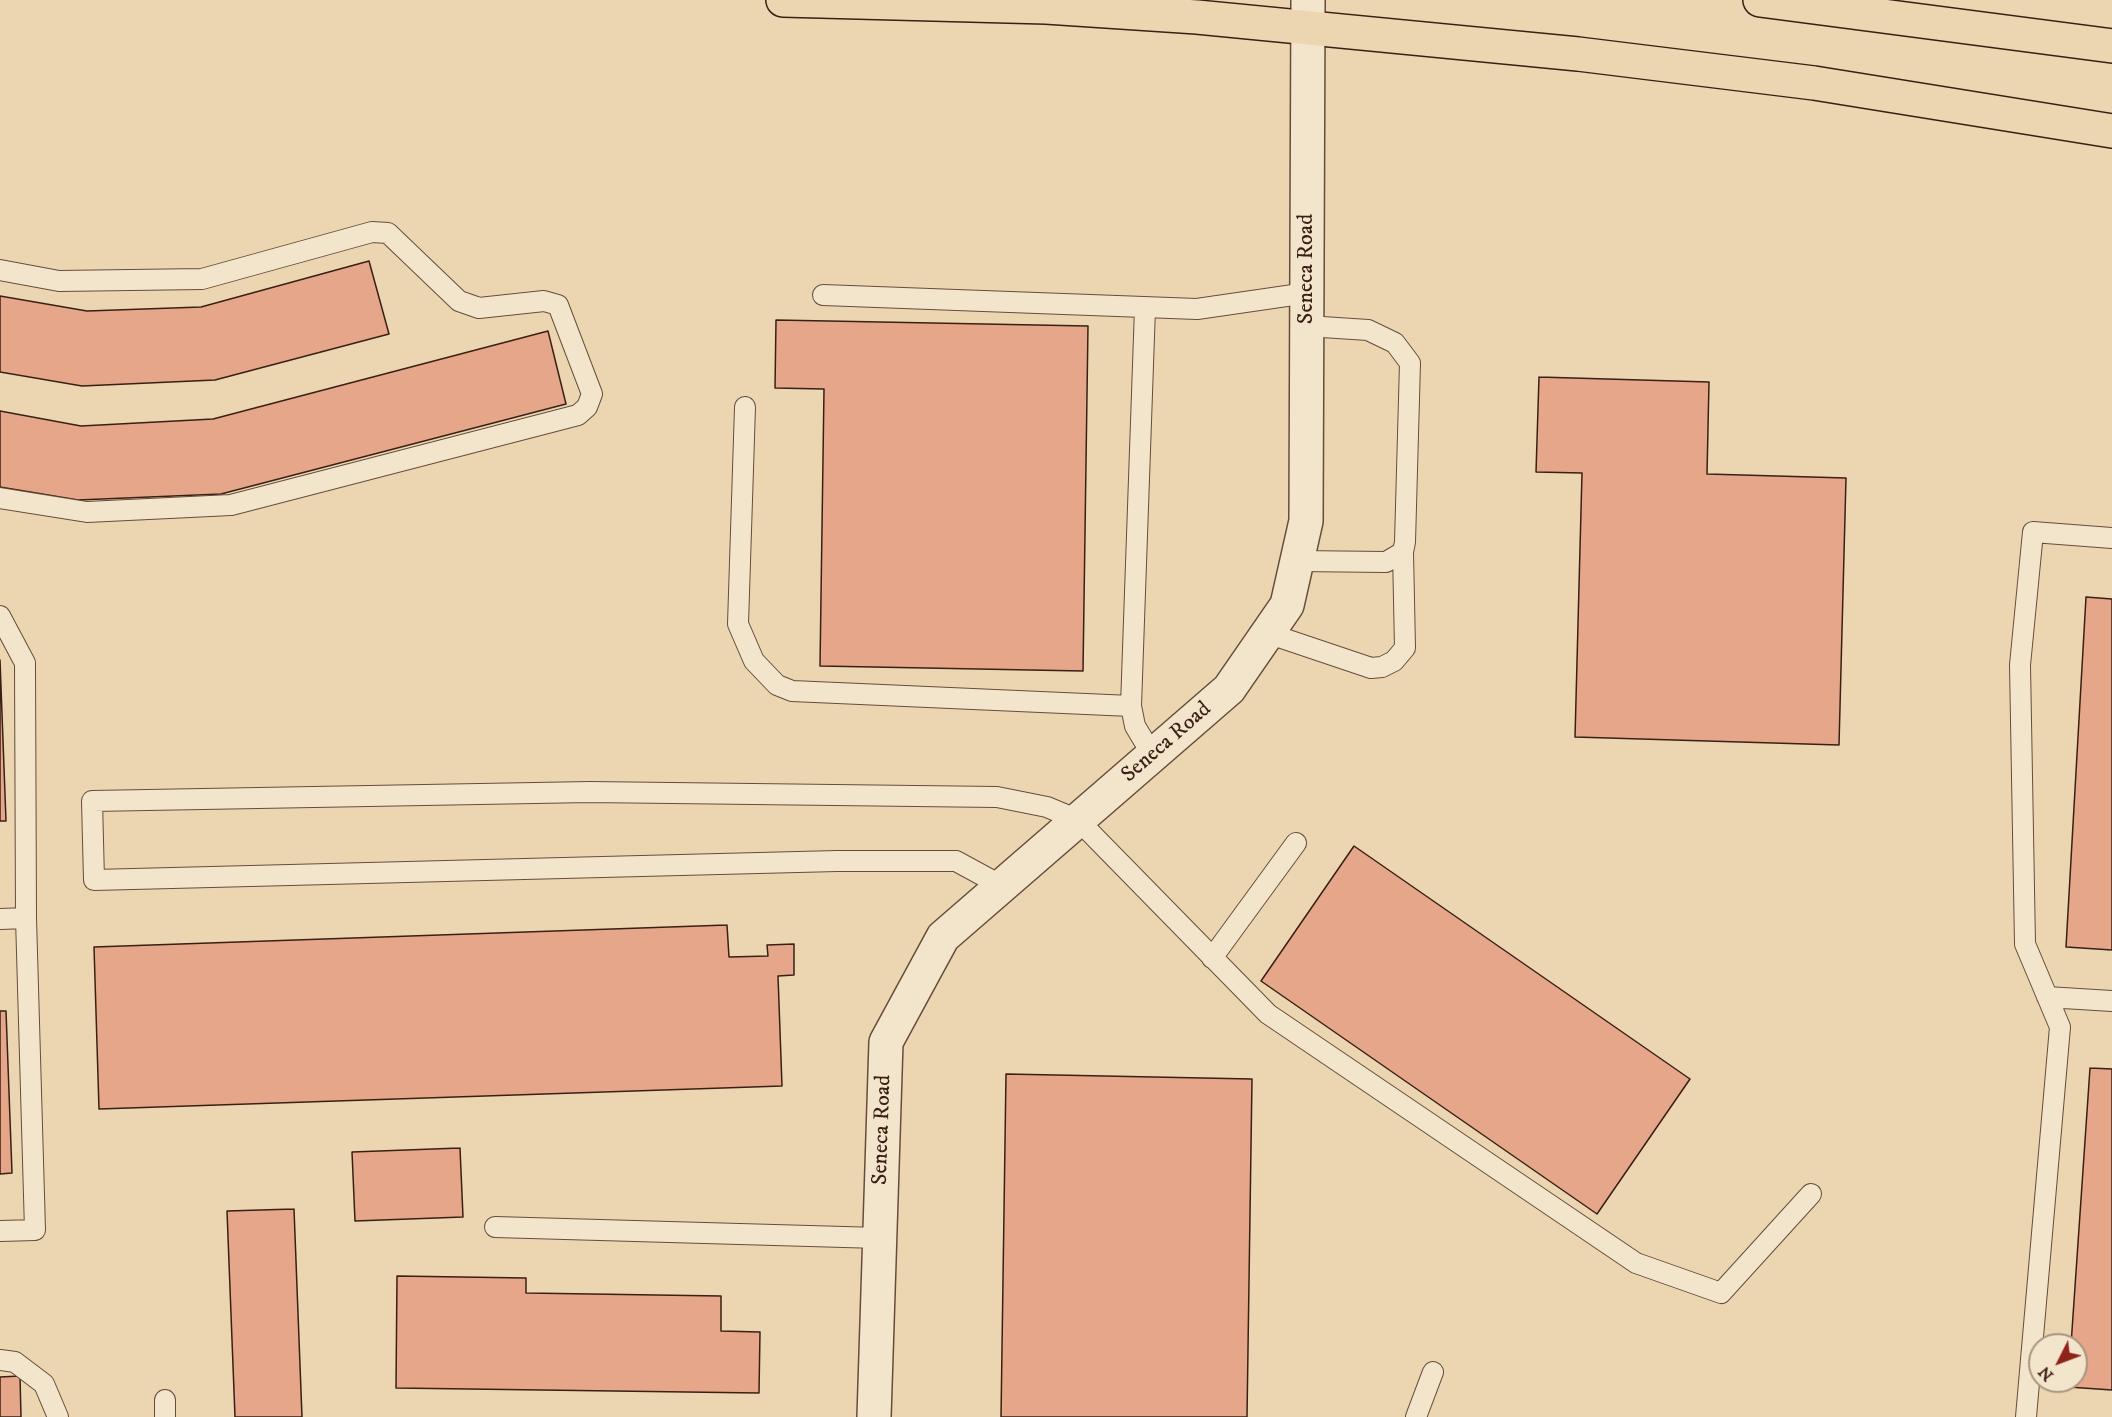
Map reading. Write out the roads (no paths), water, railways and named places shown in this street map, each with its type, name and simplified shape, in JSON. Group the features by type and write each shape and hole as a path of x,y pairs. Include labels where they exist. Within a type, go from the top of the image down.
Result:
{"highway":[{"path":"783,0 1309,14 1578,54 1814,83 2112,131"},
{"path":"1760,0 2112,46"}],"street":[{"name":"Seneca Road","path":"874,1417 885,1042 943,937 1229,689 1287,605 1305,521 1309,14"}],"lane":[{"path":"0,270 59,281 202,279 372,232 388,233 459,301 479,308 544,301 558,305 592,394 587,407 578,415 231,505 87,512 0,498"},
{"path":"823,295 1197,309 1307,293"},
{"path":"1145,308 1131,706 1135,726 1153,756"},
{"path":"1268,633 1371,668 1382,667 1394,661 1405,648 1402,552 1405,542 1410,363 1395,343 1368,330 1307,326"},
{"path":"745,407 738,624 754,661 777,685 792,691 1131,706"},
{"path":"2025,1417 2060,1027 2025,944 2020,665 2032,532 2112,538"},
{"path":"1297,561 1386,562 1402,552"},
{"path":"0,616 25,663 26,918 35,1230 0,1231"},
{"path":"1002,886 957,861 837,861 94,880 92,801 590,792 997,797 1047,807 1078,820 1268,1014 1636,1263 1721,1293 1811,1194"},
{"path":"1212,958 1296,843"},
{"path":"0,919 26,918"},
{"path":"2047,997 2112,1001"},
{"path":"495,1227 879,1238"},
{"path":"0,1360 15,1362 44,1384 58,1417"},
{"path":"1416,1417 1433,1372"}]}
